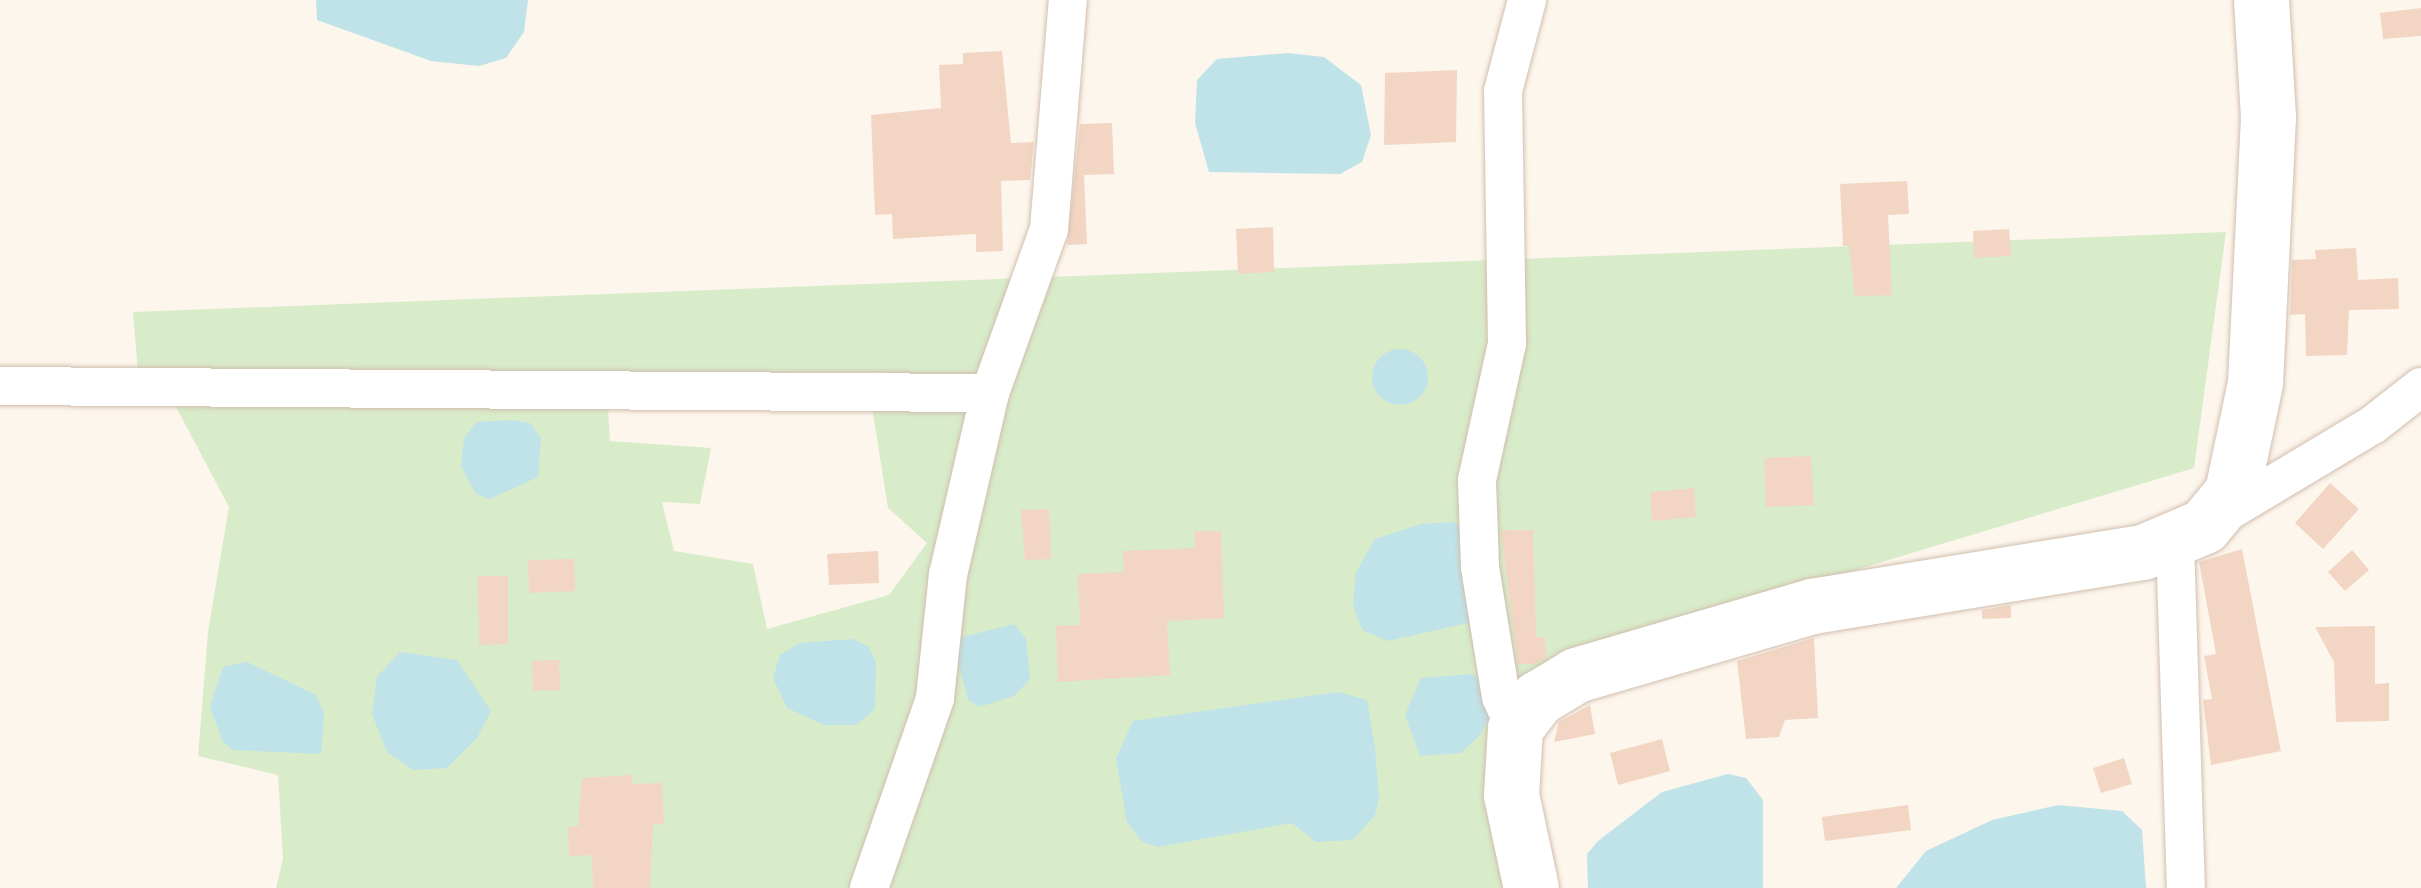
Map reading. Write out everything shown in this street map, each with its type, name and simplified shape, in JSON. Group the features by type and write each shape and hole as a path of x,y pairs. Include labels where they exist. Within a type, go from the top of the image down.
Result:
{"street":[{"path":"869,888 935,698 948,575 990,393 1049,228 1068,0"},
{"path":"1526,0 1502,91 1507,344 1476,480 1480,568 1500,697 1516,728 1511,795 1531,888"},
{"path":"2186,888 2189,534 2232,492 2255,383 2268,117 2261,0"},
{"path":"0,386 990,393"},
{"path":"1516,728 1538,698 1576,676 1775,617 2189,534 2374,424 2421,386"}],"green space":[{"path":"2226,232 2194,468 1749,602 1534,682 1508,888 276,888 283,859 278,775 198,756 208,632 229,507 175,405 608,407 610,441 711,448 700,504 662,502 674,551 753,564 767,629 889,595 927,543 888,508 869,388 887,372 138,373 133,312"}],"water":[{"path":"316,0 528,0 524,32 506,58 479,66 431,61 317,20"},
{"path":"1288,53 1324,57 1361,85 1371,135 1362,162 1340,174 1209,172 1195,123 1197,80 1217,59"},
{"path":"1400,349 1420,357 1428,377 1420,397 1400,405 1380,397 1372,377 1380,357"},
{"path":"477,422 530,423 541,439 538,477 490,499 476,494 461,466 464,438"},
{"path":"1453,522 1473,535 1472,622 1388,641 1362,630 1353,606 1356,572 1375,539 1421,524"},
{"path":"1014,624 1026,639 1030,679 1014,696 979,707 968,700 954,646 962,637"},
{"path":"853,639 869,647 876,663 875,709 856,725 824,725 787,708 773,678 780,655 800,643"},
{"path":"400,652 457,660 491,711 477,738 447,768 413,770 387,752 372,714 377,677"},
{"path":"247,662 316,695 324,714 321,754 233,750 223,742 210,707 223,667"},
{"path":"1473,674 1496,705 1480,735 1461,753 1420,756 1405,715 1421,678"},
{"path":"1338,692 1367,700 1375,748 1379,798 1375,815 1353,840 1316,842 1292,823 1158,847 1142,842 1127,822 1116,759 1133,721"},
{"path":"1728,774 1746,778 1763,800 1763,888 1588,888 1587,854 1598,841 1662,792"},
{"path":"2058,805 2122,811 2142,830 2146,888 1896,888 1926,851 1992,820"}],"building":[{"path":"2421,8 2421,36 2383,39 2380,13"},
{"path":"1002,51 1011,143 1034,142 1030,180 1001,181 1003,251 976,252 976,234 893,239 892,214 875,215 871,115 941,108 939,65 963,64 963,53"},
{"path":"1457,70 1456,142 1384,145 1385,73"},
{"path":"1112,123 1114,174 1084,175 1087,244 1067,245 1080,124"},
{"path":"1907,181 1909,214 1888,215 1892,295 1855,296 1849,246 1843,246 1840,184"},
{"path":"1273,227 1274,272 1238,274 1236,229"},
{"path":"2009,229 2011,256 1974,258 1973,231"},
{"path":"2356,248 2358,280 2398,278 2399,309 2349,310 2347,355 2306,356 2305,314 2290,315 2292,260 2316,259 2315,250"},
{"path":"1811,456 1814,505 1766,507 1764,458"},
{"path":"2330,483 2359,509 2323,549 2295,523"},
{"path":"1694,488 1696,517 1652,521 1650,492"},
{"path":"1049,509 1051,559 1025,560 1021,510"},
{"path":"1501,530 1533,530 1536,637 1545,637 1546,657 1535,664 1518,664"},
{"path":"1195,531 1221,531 1224,618 1167,621 1170,675 1058,682 1056,626 1080,625 1078,574 1124,572 1123,551 1195,548"},
{"path":"2242,549 2281,751 2211,765 2203,700 2212,699 2204,656 2216,654 2199,562"},
{"path":"2352,550 2369,570 2345,591 2328,572"},
{"path":"878,551 879,583 829,585 827,554"},
{"path":"574,559 575,591 529,593 528,560"},
{"path":"478,576 508,576 508,644 479,645"},
{"path":"2011,605 2011,618 1982,619 1982,610"},
{"path":"2375,626 2375,684 2389,683 2389,721 2336,722 2334,662 2315,627"},
{"path":"1814,638 1818,718 1785,720 1779,737 1746,739 1737,661"},
{"path":"559,660 560,690 533,691 532,661"},
{"path":"1590,705 1595,734 1554,742 1559,722"},
{"path":"1662,739 1670,771 1618,785 1610,753"},
{"path":"2124,758 2132,784 2101,793 2093,768"},
{"path":"632,775 633,784 662,783 664,824 653,825 650,888 593,888 592,855 569,856 568,827 578,826 582,778"},
{"path":"1908,805 1911,830 1825,841 1822,817"}]}
